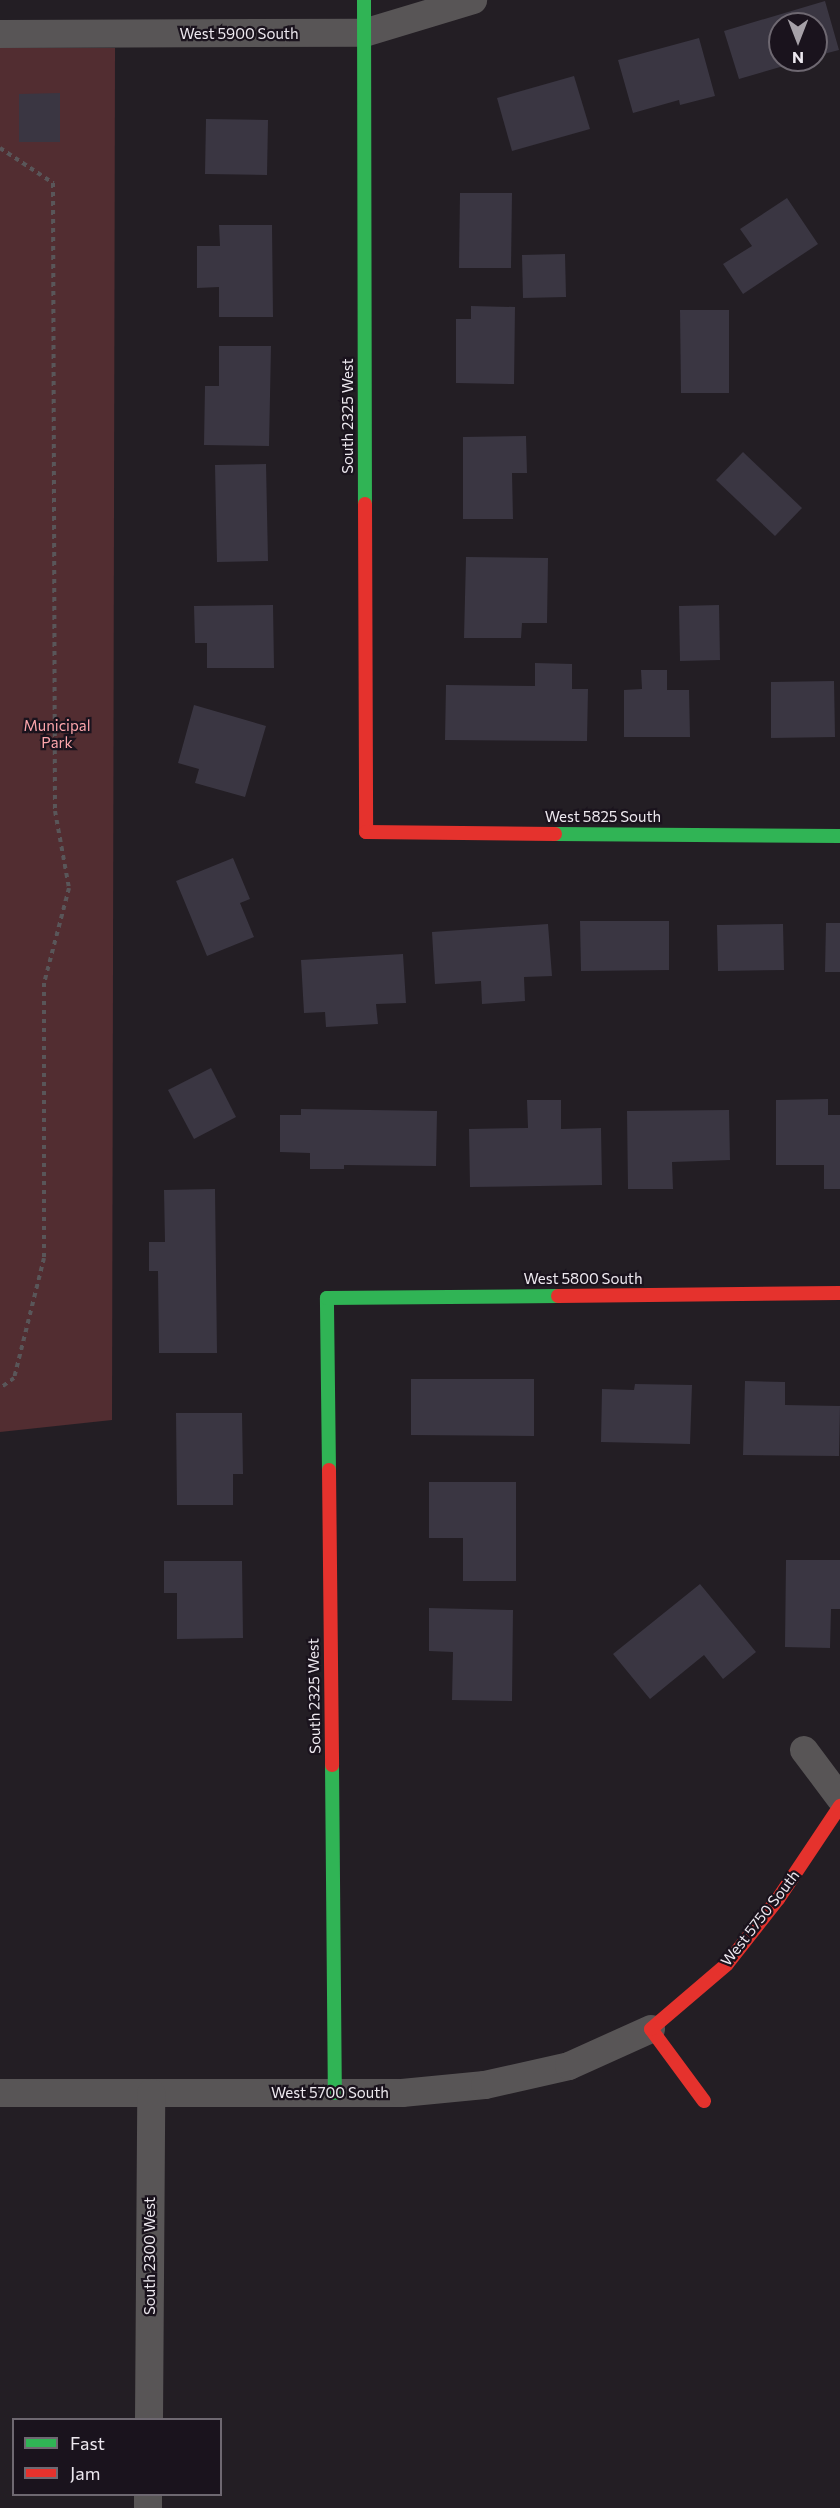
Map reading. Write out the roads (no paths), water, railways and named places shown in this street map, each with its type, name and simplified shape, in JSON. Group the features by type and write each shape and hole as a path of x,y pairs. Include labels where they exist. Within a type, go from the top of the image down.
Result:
{"street":[{"name":"South 2325 West","path":"364,0 366,832"},
{"name":"West 5900 South","path":"0,34 364,33 473,0"},
{"name":"West 5825 South","path":"366,832 840,836"},
{"name":"West 5800 South","path":"327,1298 840,1293"},
{"name":"South 2325 West","path":"327,1298 335,2093"},
{"path":"804,1750 840,1798"},
{"name":"West 5750 South","path":"651,2029 727,1964 778,1899 840,1806"},
{"name":"West 5700 South","path":"0,2093 402,2093 485,2085 568,2066 651,2029"},
{"path":"651,2029 704,2102"},
{"name":"South 2300 West","path":"149,2418 151,2093"}],"park label":[{"name":"Municipal Park","path":"57,734"}]}
